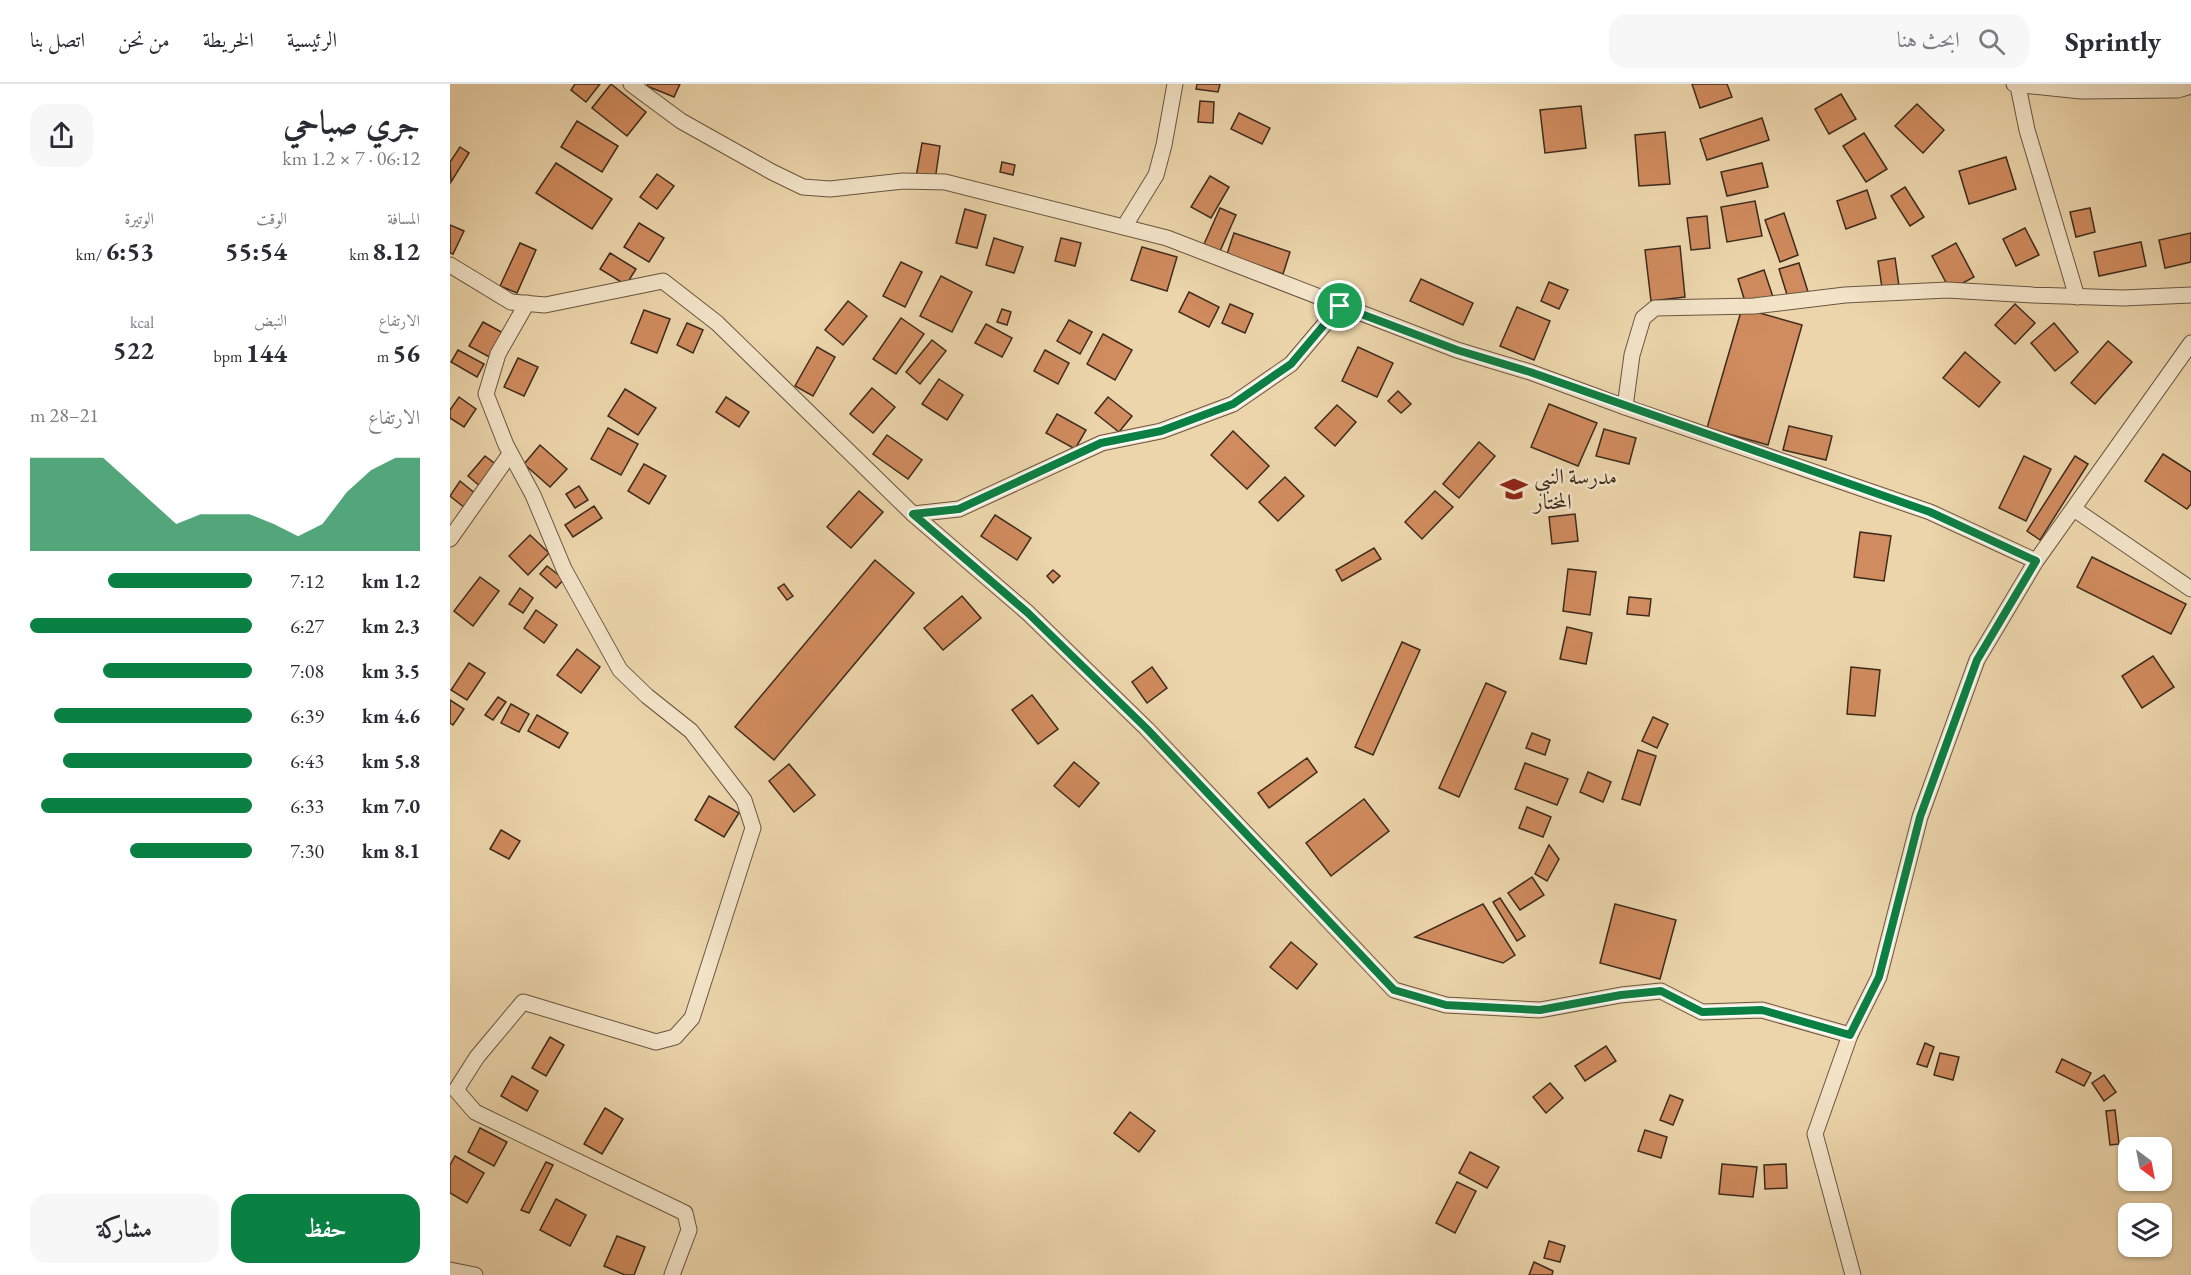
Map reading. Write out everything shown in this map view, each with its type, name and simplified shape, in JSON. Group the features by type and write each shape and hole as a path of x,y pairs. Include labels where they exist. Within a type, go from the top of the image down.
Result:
{"street":[{"path":"631,84 681,122 772,172 803,186 830,189 903,182 945,182 1167,238 1457,350 1530,372 1930,512 2036,561"},
{"path":"1124,227 1155,175 1164,145 1175,84"},
{"path":"2077,297 2026,130 2016,85 2081,91 2178,90 2191,86"},
{"path":"450,265 511,302 545,305 663,281 717,323 913,514 1028,613 1138,721 1394,990 1446,1005 1540,1010 1621,995 1661,991 1702,1012 1762,1010 1850,1035"},
{"path":"1625,407 1632,355 1643,318 1655,308 1754,306 1845,295 1947,290 2123,298 2191,295"},
{"path":"527,303 498,354 486,394 510,453 533,495 564,569 620,670 647,696 692,731 744,800 753,828 692,1018 675,1037 656,1042 523,1002 477,1057 456,1090 475,1112 685,1213 689,1230 672,1275"},
{"path":"913,514 959,509 1101,443 1161,431 1233,404 1291,364 1340,306"},
{"path":"1853,1275 1815,1134 1850,1035 1879,977 1920,817 1977,660 2036,561 2191,343"},
{"path":"450,539 510,453"},
{"path":"2074,509 2191,589"},
{"path":"450,1270 475,1275"}],"building":[{"path":"575,84 600,84 586,102 571,90"},
{"path":"611,84 646,112 627,136 592,108"},
{"path":"648,84 680,84 674,97 647,86"},
{"path":"1197,84 1220,84 1218,92 1196,89"},
{"path":"1692,84 1727,84 1732,97 1700,108"},
{"path":"1841,94 1856,119 1829,134 1815,109"},
{"path":"1200,101 1214,102 1213,123 1198,122"},
{"path":"1917,104 1944,130 1923,153 1895,126"},
{"path":"1581,106 1586,148 1545,153 1540,110"},
{"path":"1239,113 1270,128 1262,144 1231,129"},
{"path":"1762,118 1769,140 1707,160 1700,139"},
{"path":"577,121 618,146 602,172 561,147"},
{"path":"1665,132 1670,184 1639,186 1635,135"},
{"path":"1864,133 1887,169 1866,182 1843,146"},
{"path":"922,143 940,146 935,180 916,177"},
{"path":"460,147 469,153 451,182 450,162"},
{"path":"2006,157 2016,189 1969,204 1959,171"},
{"path":"1002,162 1015,165 1013,175 1000,172"},
{"path":"556,163 612,199 592,229 536,193"},
{"path":"1762,163 1768,187 1727,196 1721,172"},
{"path":"657,174 674,186 657,209 640,197"},
{"path":"1210,176 1229,187 1211,218 1191,207"},
{"path":"1905,187 1924,217 1910,226 1891,196"},
{"path":"1867,190 1876,218 1846,229 1837,201"},
{"path":"1755,201 1762,236 1727,242 1721,207"},
{"path":"1220,208 1236,215 1220,251 1204,244"},
{"path":"2090,208 2095,232 2076,237 2070,212"},
{"path":"965,209 986,215 977,248 956,243"},
{"path":"1784,213 1798,255 1780,262 1765,220"},
{"path":"1707,216 1710,248 1691,250 1687,218"},
{"path":"639,223 664,238 649,262 624,247"},
{"path":"450,225 464,231 453,254 450,253"},
{"path":"2025,228 2039,255 2016,266 2003,239"},
{"path":"1234,233 1290,252 1283,274 1227,254"},
{"path":"2191,233 2191,262 2165,268 2159,240"},
{"path":"994,238 1023,247 1014,273 986,265"},
{"path":"1061,238 1081,243 1075,266 1055,261"},
{"path":"2141,242 2146,266 2099,276 2094,252"},
{"path":"520,243 536,250 517,293 500,286"},
{"path":"1956,243 1974,277 1950,290 1932,256"},
{"path":"1680,246 1685,297 1651,301 1645,250"},
{"path":"1142,247 1177,257 1167,291 1131,280"},
{"path":"610,253 636,269 626,285 600,269"},
{"path":"1895,258 1899,286 1882,288 1878,261"},
{"path":"901,262 922,272 905,307 883,296"},
{"path":"1799,263 1809,295 1789,301 1779,269"},
{"path":"1764,270 1774,300 1747,308 1738,279"},
{"path":"941,276 972,292 952,332 920,316"},
{"path":"1421,279 1473,303 1463,325 1410,301"},
{"path":"1549,282 1568,290 1559,309 1541,301"},
{"path":"1189,292 1219,307 1209,327 1179,312"},
{"path":"848,301 867,316 843,345 825,330"},
{"path":"1230,304 1253,314 1245,333 1222,323"},
{"path":"2015,304 2035,323 2015,344 1995,325"},
{"path":"1517,307 1550,321 1534,360 1500,346"},
{"path":"1742,308 1802,325 1768,445 1707,428"},
{"path":"1002,309 1011,312 1007,325 997,322"},
{"path":"644,310 670,319 657,353 631,343"},
{"path":"901,318 924,334 896,374 873,359"},
{"path":"1069,320 1092,332 1080,354 1057,341"},
{"path":"483,322 507,335 493,359 469,346"},
{"path":"687,323 703,330 693,353 677,345"},
{"path":"2054,323 2078,352 2055,371 2031,343"},
{"path":"986,324 1012,338 1002,357 975,343"},
{"path":"1103,334 1132,350 1115,380 1087,364"},
{"path":"932,340 946,351 920,384 906,372"},
{"path":"2108,341 2132,362 2095,404 2071,383"},
{"path":"817,347 835,357 813,396 795,386"},
{"path":"1358,347 1393,363 1377,397 1342,381"},
{"path":"458,350 484,364 477,377 451,362"},
{"path":"1045,350 1069,363 1058,384 1034,371"},
{"path":"1965,352 2000,382 1979,407 1943,378"},
{"path":"518,358 538,367 524,396 504,387"},
{"path":"939,379 963,395 947,420 922,404"},
{"path":"872,388 895,407 873,433 850,414"},
{"path":"625,389 656,408 638,435 608,416"},
{"path":"1398,391 1411,404 1401,413 1388,401"},
{"path":"459,397 476,409 464,427 450,418 450,410"},
{"path":"726,397 749,412 739,427 716,412"},
{"path":"1108,397 1132,416 1119,432 1095,413"},
{"path":"1549,404 1597,423 1578,466 1531,447"},
{"path":"1337,405 1356,422 1335,446 1315,428"},
{"path":"1057,414 1086,430 1075,449 1046,433"},
{"path":"1789,426 1832,436 1826,460 1783,450"},
{"path":"608,428 638,444 621,475 591,459"},
{"path":"1604,429 1636,438 1629,464 1596,456"},
{"path":"1233,431 1269,466 1247,489 1211,455"},
{"path":"887,435 922,460 908,479 873,454"},
{"path":"1479,442 1495,456 1459,498 1443,484"},
{"path":"540,445 567,469 550,487 524,464"},
{"path":"2163,454 2191,472 2191,504 2187,509 2145,481"},
{"path":"485,456 498,466 481,487 468,476"},
{"path":"2024,456 2051,469 2026,521 1999,508"},
{"path":"2075,456 2088,464 2040,540 2027,531"},
{"path":"644,464 666,476 649,504 628,491"},
{"path":"1285,477 1304,496 1278,521 1259,502"},
{"path":"460,481 476,494 465,508 450,496"},
{"path":"579,486 588,500 575,508 566,494"},
{"path":"859,491 883,512 851,548 827,527"},
{"path":"1435,491 1453,507 1422,539 1405,522"},
{"path":"594,506 602,518 573,537 565,525"},
{"path":"1575,514 1578,541 1552,544 1549,517"},
{"path":"995,515 1031,538 1017,560 981,536"},
{"path":"1860,532 1891,536 1884,581 1854,577"},
{"path":"530,535 549,553 528,575 509,556"},
{"path":"1374,548 1381,559 1342,581 1336,570"},
{"path":"2092,557 2186,604 2171,634 2077,587"},
{"path":"875,560 914,593 774,760 735,727"},
{"path":"547,566 564,579 556,588 540,574"},
{"path":"1568,569 1596,572 1590,615 1563,611"},
{"path":"1053,570 1060,576 1053,583 1047,576"},
{"path":"480,577 499,591 473,626 454,611"},
{"path":"784,584 793,596 787,600 778,588"},
{"path":"520,588 533,598 523,613 509,604"},
{"path":"962,596 981,618 943,650 924,628"},
{"path":"1629,597 1651,599 1649,616 1627,614"},
{"path":"536,610 557,625 544,643 524,628"},
{"path":"1567,627 1592,633 1586,664 1560,659"},
{"path":"1402,642 1420,650 1373,755 1355,747"},
{"path":"577,649 600,667 581,693 557,675"},
{"path":"2153,656 2174,687 2142,708 2122,676"},
{"path":"469,663 485,673 467,700 451,690"},
{"path":"1152,667 1167,688 1147,703 1132,682"},
{"path":"1851,667 1880,670 1875,716 1847,714"},
{"path":"1486,683 1506,692 1459,797 1439,788"},
{"path":"1032,695 1058,729 1038,744 1012,710"},
{"path":"498,697 506,702 493,720 485,715"},
{"path":"450,700 464,709 453,725 450,723"},
{"path":"511,704 529,714 519,732 501,723"},
{"path":"537,715 568,733 559,748 528,731"},
{"path":"1653,717 1668,724 1657,748 1642,741"},
{"path":"1532,733 1550,740 1545,755 1526,748"},
{"path":"1638,750 1656,756 1640,805 1622,799"},
{"path":"1307,758 1317,772 1269,808 1258,793"},
{"path":"1074,762 1099,783 1079,807 1054,786"},
{"path":"1525,763 1568,779 1557,805 1515,789"},
{"path":"789,764 815,795 794,812 769,781"},
{"path":"1588,772 1611,782 1603,802 1580,792"},
{"path":"709,796 739,813 724,837 695,820"},
{"path":"1364,799 1389,831 1331,876 1306,843"},
{"path":"1527,807 1551,817 1543,837 1519,828"},
{"path":"501,830 520,841 509,859 490,849"},
{"path":"1549,845 1559,859 1547,881 1535,874"},
{"path":"1532,877 1544,895 1520,910 1508,893"},
{"path":"1500,898 1525,936 1517,941 1493,902"},
{"path":"1483,904 1515,955 1503,963 1415,937"},
{"path":"1615,904 1676,920 1660,979 1600,963"},
{"path":"1291,942 1317,964 1297,989 1270,967"},
{"path":"550,1037 564,1045 546,1076 532,1068"},
{"path":"1925,1043 1934,1047 1927,1067 1917,1064"},
{"path":"1606,1046 1616,1061 1585,1081 1575,1066"},
{"path":"1940,1053 1959,1057 1953,1080 1934,1075"},
{"path":"2062,1059 2091,1073 2084,1086 2056,1072"},
{"path":"2104,1075 2116,1092 2104,1101 2092,1083"},
{"path":"512,1076 538,1091 527,1111 501,1096"},
{"path":"1550,1083 1563,1098 1546,1113 1533,1097"},
{"path":"1670,1095 1683,1100 1673,1125 1660,1120"},
{"path":"605,1108 623,1119 602,1154 584,1144"},
{"path":"2115,1110 2118,1144 2110,1145 2106,1111"},
{"path":"1130,1112 1155,1131 1139,1152 1114,1133"},
{"path":"480,1128 507,1142 494,1166 468,1152"},
{"path":"1645,1130 1667,1137 1661,1158 1638,1151"},
{"path":"1470,1152 1499,1167 1487,1188 1459,1173"},
{"path":"455,1156 484,1173 467,1203 450,1193 450,1165"},
{"path":"546,1162 553,1165 529,1213 521,1210"},
{"path":"1722,1164 1757,1167 1753,1197 1719,1194"},
{"path":"1786,1164 1787,1188 1765,1189 1764,1165"},
{"path":"1457,1182 1476,1191 1455,1233 1436,1223"},
{"path":"556,1199 586,1215 570,1246 540,1230"},
{"path":"617,1236 645,1247 634,1275 625,1275 604,1266"},
{"path":"1549,1241 1565,1246 1560,1262 1544,1258"},
{"path":"1534,1262 1553,1271 1552,1275 1529,1275"}],"place":[{"name":"مدرسة النبي المختار","path":"1514,489"}],"route":[{"path":"1340,306 1457,350 1530,372 1930,512 2036,561 1977,660 1920,817 1879,977 1850,1035 1762,1010 1702,1012 1661,991 1621,995 1540,1010 1446,1005 1394,990 1147,729 1028,613 913,514 959,509 1101,443 1161,431 1233,404 1291,364 1340,306"}]}
